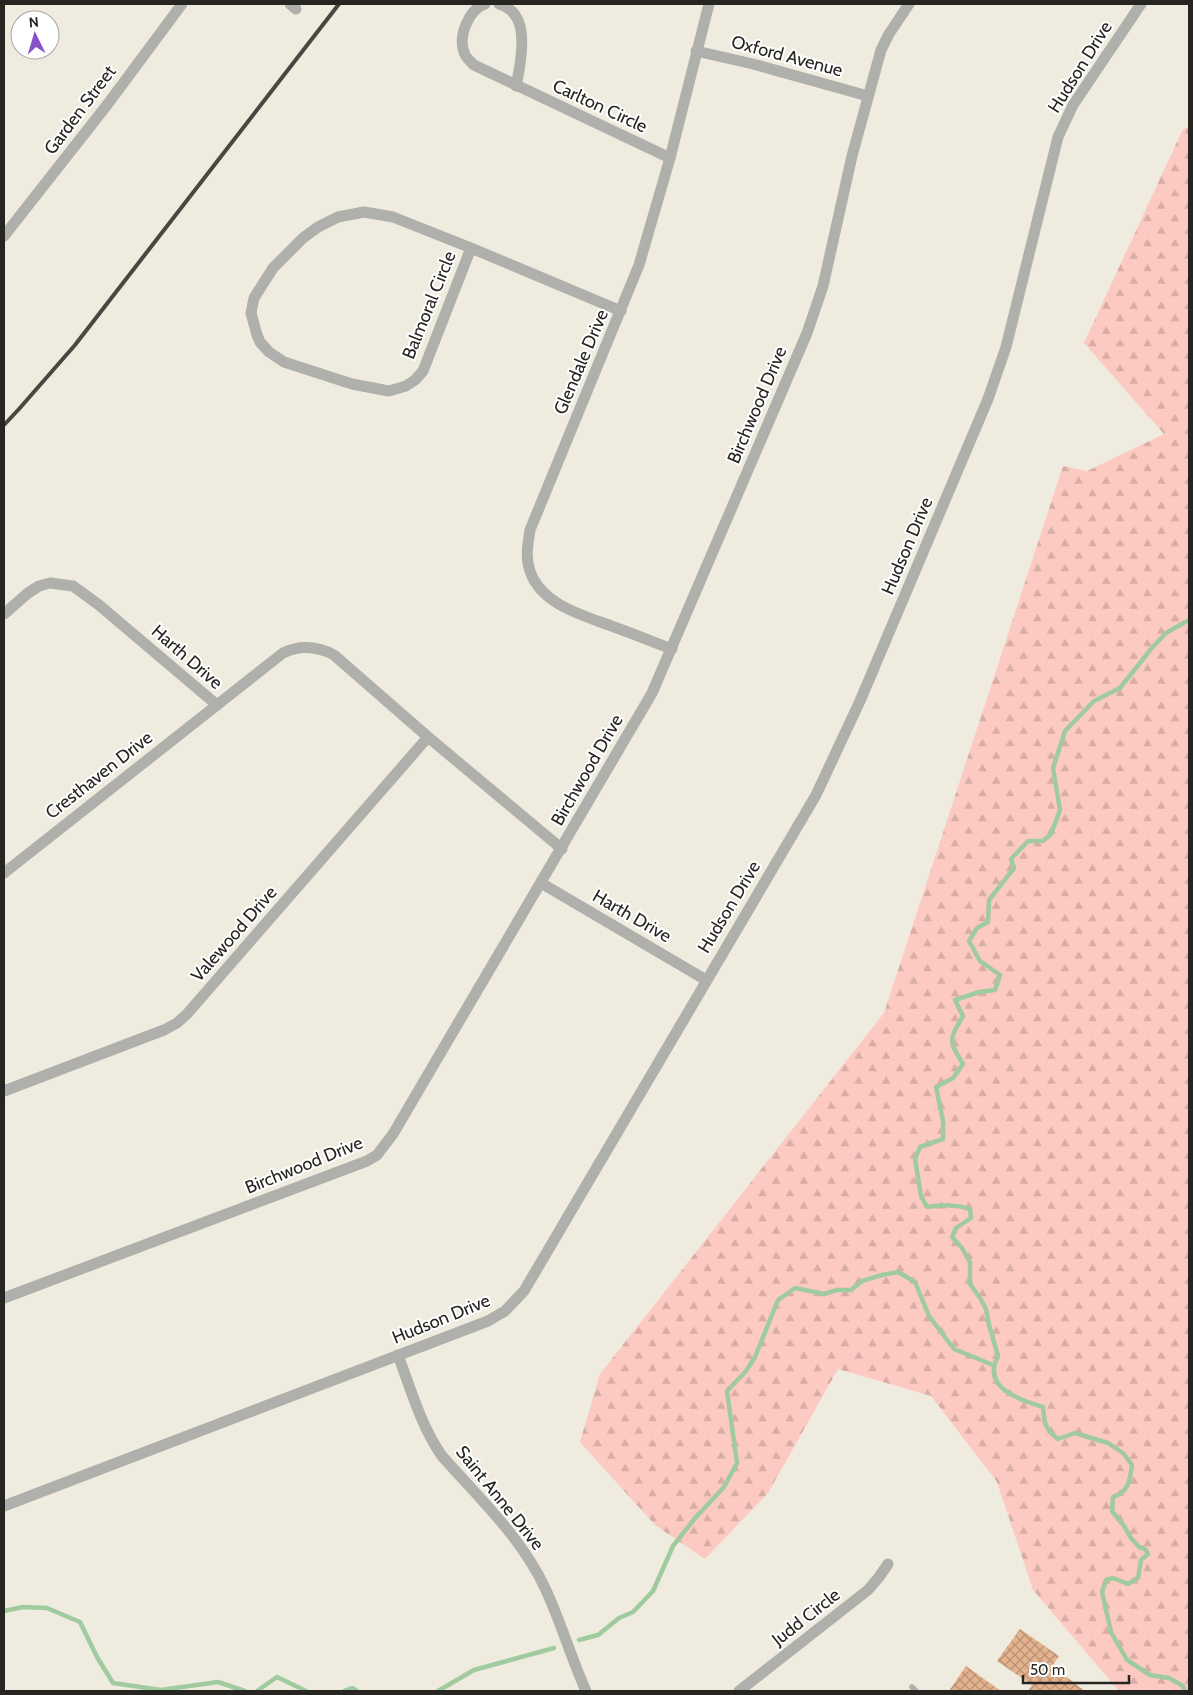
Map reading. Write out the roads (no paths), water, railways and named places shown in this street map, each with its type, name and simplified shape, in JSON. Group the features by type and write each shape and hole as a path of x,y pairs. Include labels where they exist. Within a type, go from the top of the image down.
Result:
{"street":[{"name":"Garden Street","path":"4,236 182,4"},
{"name":"Carlton Circle","path":"485,4 474,11 463,32 462,45 464,55 474,65 670,158"},
{"path":"498,4 507,7 515,14 520,24 521,56 516,86"},
{"name":"Glendale Drive","path":"672,649 574,612 557,603 542,591 530,573 526,555 530,530 639,265 670,158 709,4"},
{"name":"Birchwood Drive","path":"4,1298 367,1161 376,1155 393,1134 652,693 807,333 823,286 852,156 881,50 909,4"},
{"name":"Hudson Drive","path":"4,1506 488,1321 505,1311 524,1291 816,795 860,701 988,399 1006,347 1058,137 1073,105 1141,4"},
{"name":"Oxford Avenue","path":"696,51 753,64 868,96"},
{"name":"Balmoral Circle","path":"471,248 423,371 406,386 389,391 352,384 308,371 284,362 269,352 257,335 251,313 254,298 273,268 303,238 318,227 338,216 364,212 392,217 471,248 621,311"},
{"name":"Harth Drive","path":"4,614 39,586 50,584 73,586 100,605 217,705 283,653 293,648 304,646 325,650 334,655 428,737"},
{"name":"Cresthaven Drive","path":"4,873 217,705"},
{"path":"428,737 562,849"},
{"name":"Valewood Drive","path":"4,1091 164,1030 177,1023 187,1014 428,737"},
{"name":"Harth Drive","path":"540,883 706,980"},
{"name":"Saint Anne Drive","path":"398,1355 424,1426 433,1443 442,1456 515,1539 545,1588 586,1691"},
{"name":"Judd Circle","path":"739,1691 868,1590 888,1564"}],"waterway":[{"path":"1185,1691 1183,1686 1169,1678 1150,1675 1127,1660 1111,1632 1102,1592 1106,1580 1113,1578 1128,1584 1138,1578 1141,1560 1148,1554 1145,1549 1139,1547 1131,1538 1112,1511 1113,1497 1126,1489 1132,1465 1123,1453 1108,1443 1075,1433 1058,1439 1050,1432 1046,1425 1043,1407 1014,1396 998,1384 994,1376 994,1367 998,1356 986,1309 970,1284 970,1262 962,1248 952,1237 956,1228 971,1218 970,1209 949,1205 927,1207 921,1196 915,1159 920,1147 943,1139 943,1121 936,1087 953,1078 963,1064 952,1040 963,1016 955,1000 979,992 995,990 1000,975 980,961 969,941 977,928 988,922 989,900 1014,868 1011,859 1028,841 1043,841 1051,834 1060,810 1053,768 1065,731 1094,701 1120,688 1166,633 1189,620"},
{"path":"579,1640 598,1635 619,1618 633,1612 653,1591 673,1546 696,1517 724,1487 737,1463 727,1391 746,1371 755,1357 778,1300 795,1288 824,1294 837,1290 851,1290 862,1281 898,1272 915,1282 929,1316 954,1349 993,1365"},
{"path":"4,1611 23,1607 47,1608 80,1622 97,1657 113,1683 161,1690 218,1682 245,1691"},
{"path":"438,1691 474,1670 554,1648"},
{"path":"257,1691 277,1677 306,1691"},
{"path":"344,1691 352,1688 357,1691"}],"railway":[{"path":"4,425 75,345 339,4"}]}
